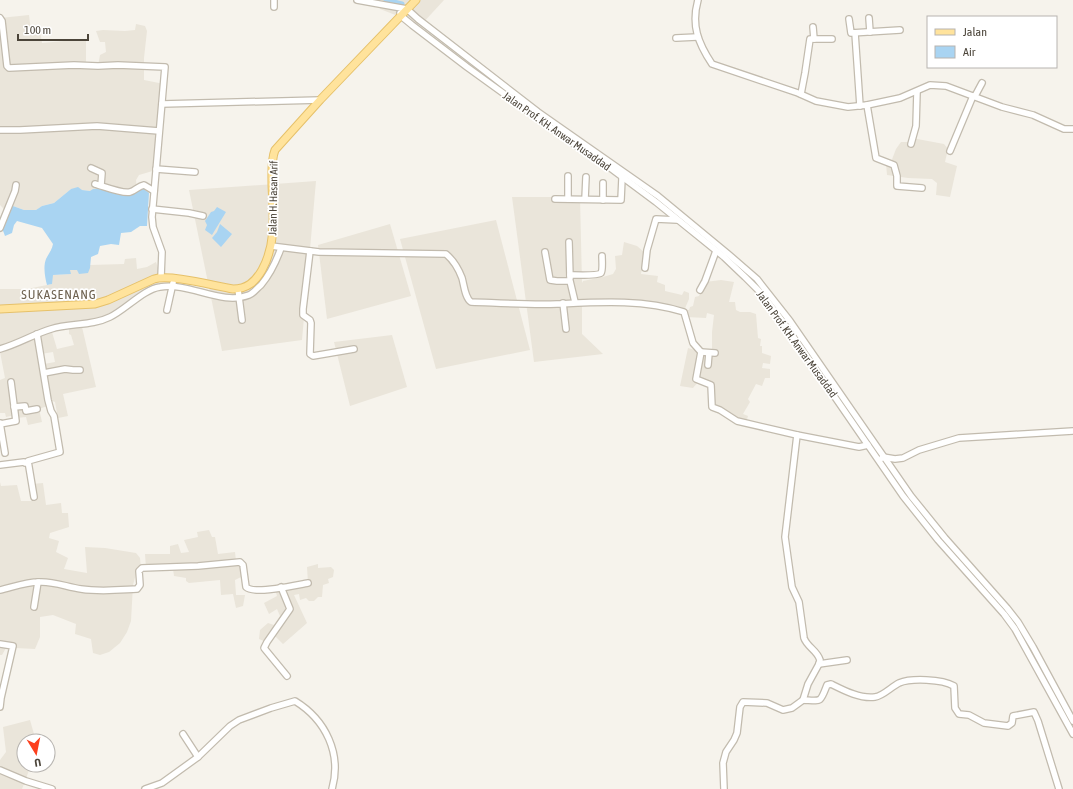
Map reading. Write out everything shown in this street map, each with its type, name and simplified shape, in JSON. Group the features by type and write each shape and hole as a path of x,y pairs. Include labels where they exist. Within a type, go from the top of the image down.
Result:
{"main road":[{"name":"Jalan H. Hasan Arif","path":"238,293 250,286 255,280 276,247 272,178 274,151 320,100 404,18 416,0"},
{"path":"0,309 95,304 108,300 161,277 173,282 238,293"}],"street":[{"path":"274,0 274,7"},
{"path":"357,0 409,11"},
{"path":"698,0 694,24 697,37 713,65 761,80 823,103 848,107 860,106 900,98 917,92 927,86 946,86 975,95 1002,107 1033,115 1064,129 1073,129"},
{"name":"Jalan Prof. KH. Anwar Musaddad","path":"397,8 404,18 412,25 539,120 656,202 677,220 695,230 716,251 748,275"},
{"name":"Jalan Prof. KH. Anwar Musaddad","path":"409,11 538,112 645,187 748,275 845,406 915,512 1004,614 1015,629 1073,734"},
{"path":"0,18 2,21 7,66 9,68 118,65 165,68 158,131 156,169 151,189 153,226 162,252 161,277"},
{"path":"869,18 870,32"},
{"path":"849,19 851,33 900,30"},
{"path":"813,27 814,39"},
{"path":"855,33 860,106"},
{"path":"676,38 697,37"},
{"path":"800,94 810,39 832,39"},
{"path":"950,151 975,95 982,83"},
{"path":"911,144 916,126 917,92"},
{"path":"162,104 320,100"},
{"path":"867,105 876,158 894,165 897,176 897,186 922,188"},
{"path":"0,130 97,126 158,131"},
{"path":"92,168 102,173 98,185 127,193 144,185 151,189"},
{"path":"156,169 195,172"},
{"path":"568,176 568,199"},
{"path":"585,199 586,177"},
{"path":"555,199 621,200 622,178"},
{"path":"603,183 603,200"},
{"path":"0,228 16,185"},
{"path":"152,209 203,216"},
{"path":"645,268 647,250 656,219 677,220"},
{"path":"569,242 570,278 575,302"},
{"path":"276,247 310,251 446,254 456,266 470,302 634,303 683,311 693,343 701,352 712,353 708,365"},
{"path":"310,251 303,309 304,315 310,320 310,354 313,356 354,349"},
{"path":"700,290 705,281 716,251"},
{"path":"546,252 550,280 557,281 596,275 600,273 602,256"},
{"path":"167,310 173,282"},
{"path":"0,349 52,329 108,318 154,289 173,282"},
{"path":"238,293 242,320"},
{"path":"563,303 566,329"},
{"path":"34,497 28,461 30,459 60,452 56,421 51,411 37,334"},
{"path":"701,352 696,378 697,380 711,385 712,407 720,410 737,421 820,440 859,447 868,445"},
{"path":"44,373 65,369 80,370"},
{"path":"5,453 0,424 16,421 11,382"},
{"path":"14,407 25,406 26,411 37,409"},
{"name":"Jalan Prof. KH. Anwar Musaddad","path":"845,406 868,445 945,538 1018,622 1073,721"},
{"path":"880,459 903,458 919,450 959,438 1073,431"},
{"path":"797,435 785,530 792,586 799,602 804,638 819,656 819,664 808,684 804,700"},
{"path":"0,465 24,462 28,463"},
{"path":"0,590 38,582 97,590 112,591 136,589 140,585 139,571 142,568 198,566 240,562 243,565 246,587 248,589 263,590 308,583"},
{"path":"34,607 38,582"},
{"path":"281,587 290,608 264,648 287,676"},
{"path":"0,644 13,646 0,698 0,707"},
{"path":"819,664 847,660"},
{"path":"1044,682 1050,679"},
{"path":"724,789 723,762 726,752 734,740 738,728 742,702 767,704 783,710 792,708 804,700 821,700 827,685 829,684 849,693 872,697 878,696 898,684 905,682 934,680 954,686 955,708 958,713 969,715 984,723 1008,726 1012,723 1013,716 1034,712 1059,789"},
{"path":"145,789 162,783 198,757 230,726 239,720 271,708 296,701 317,719 326,731 331,742 335,773 332,789"},
{"path":"183,734 198,757"},
{"path":"0,770 26,781 52,789"}],"shaded area":[{"path":"382,0 444,0 421,25 380,9"},
{"path":"29,15 31,32 40,31 42,43 86,39 86,65 98,66 100,55 106,52 105,42 100,42 96,31 135,30 136,24 145,26 147,31 144,58 144,80 164,84 156,170 139,175 136,180 137,190 125,195 117,194 112,191 71,189 54,203 42,206 36,210 24,210 13,206 5,210 0,205 0,18"},
{"path":"912,138 944,144 948,149 945,162 957,166 950,197 936,195 937,183 932,179 887,175 886,163 891,162 896,149 901,142 909,142"},
{"path":"316,181 302,340 222,351 189,190"},
{"path":"512,197 580,197 582,283 583,281 613,274 616,269 615,256 622,255 624,242 637,246 645,253 641,274 658,276 657,282 665,285 665,291 682,295 684,291 689,293 689,299 684,311 648,304 582,302 582,334 603,354 534,362"},
{"path":"496,220 530,350 436,369 400,239"},
{"path":"390,224 411,296 327,319 318,245"},
{"path":"136,258 137,269 147,267 156,262 161,277 157,286 107,317 54,327 0,347 0,289 27,289 52,284 52,275 70,274 70,270 77,270 90,265 124,264 125,259"},
{"path":"721,280 734,282 729,302 735,302 736,310 756,314 758,338 761,339 760,346 762,346 762,353 771,356 770,364 763,363 762,368 770,369 770,378 765,378 762,386 756,384 748,399 750,402 743,414 748,416 746,423 712,407 710,385 698,382 693,388 680,386 688,348 712,352 714,315 707,313 706,318 686,317 685,310 689,310 690,307 693,306 695,297 699,296 705,282"},
{"path":"82,327 96,387 63,394 68,416 58,418 55,402 50,400 44,364 55,362 53,352 41,354 50,405 39,409 42,422 28,425 26,417 16,418 15,415 6,417 5,413 0,413 0,380 5,378 0,352 6,351 4,347 37,334 52,332 57,349 74,345 71,335 69,334 69,328"},
{"path":"392,335 407,387 350,406 334,342"},
{"path":"0,482 1,486 17,485 21,501 34,501 32,484 43,483 46,505 61,503 62,513 68,513 69,527 50,533 49,538 59,541 56,552 68,558 64,569 87,573 85,547 105,548 136,553 140,558 141,569 137,570 133,585 131,621 127,632 120,643 109,652 100,655 93,653 91,639 75,634 76,624 53,615 40,617 40,637 35,649 6,648 2,655 0,655"},
{"path":"209,530 212,537 215,537 218,554 235,552 236,561 146,568 145,554 170,554 170,546 178,544 181,553 189,552 184,540 198,537 197,532"},
{"path":"240,564 243,576 235,580 236,595 245,595 243,606 236,608 233,594 221,595 220,580 189,583 186,581 186,578 174,576 173,569"},
{"path":"318,564 318,568 331,567 334,570 333,577 328,579 329,583 323,585 322,597 318,597 314,601 309,601 306,598 300,600 299,594 294,595 307,623 283,644 273,634 266,642 259,639 260,630 268,623 274,625 280,616 277,609 269,614 264,603 277,596 275,589 308,583 307,567"},
{"path":"30,720 34,733 16,733 16,773 28,773 22,789 0,789 0,760 6,752 3,727"}],"water":[{"path":"78,187 82,190 90,191 93,189 107,189 127,195 141,187 149,193 147,226 140,226 131,232 121,233 119,245 111,244 100,246 98,254 91,257 88,273 79,274 77,270 70,270 71,274 53,275 52,284 47,285 45,265 46,259 53,244 42,228 17,221 14,225 12,233 5,236 2,228 10,206 24,210 36,210 42,206 54,203 71,189"},
{"path":"217,207 226,212 212,235 205,230 207,225 205,221 211,212"},
{"path":"220,224 232,234 221,247 212,238 217,232"}],"waterway":[{"path":"386,0 402,4"}],"district":[{"name":"SUKASENANG","path":"59,294"}]}
